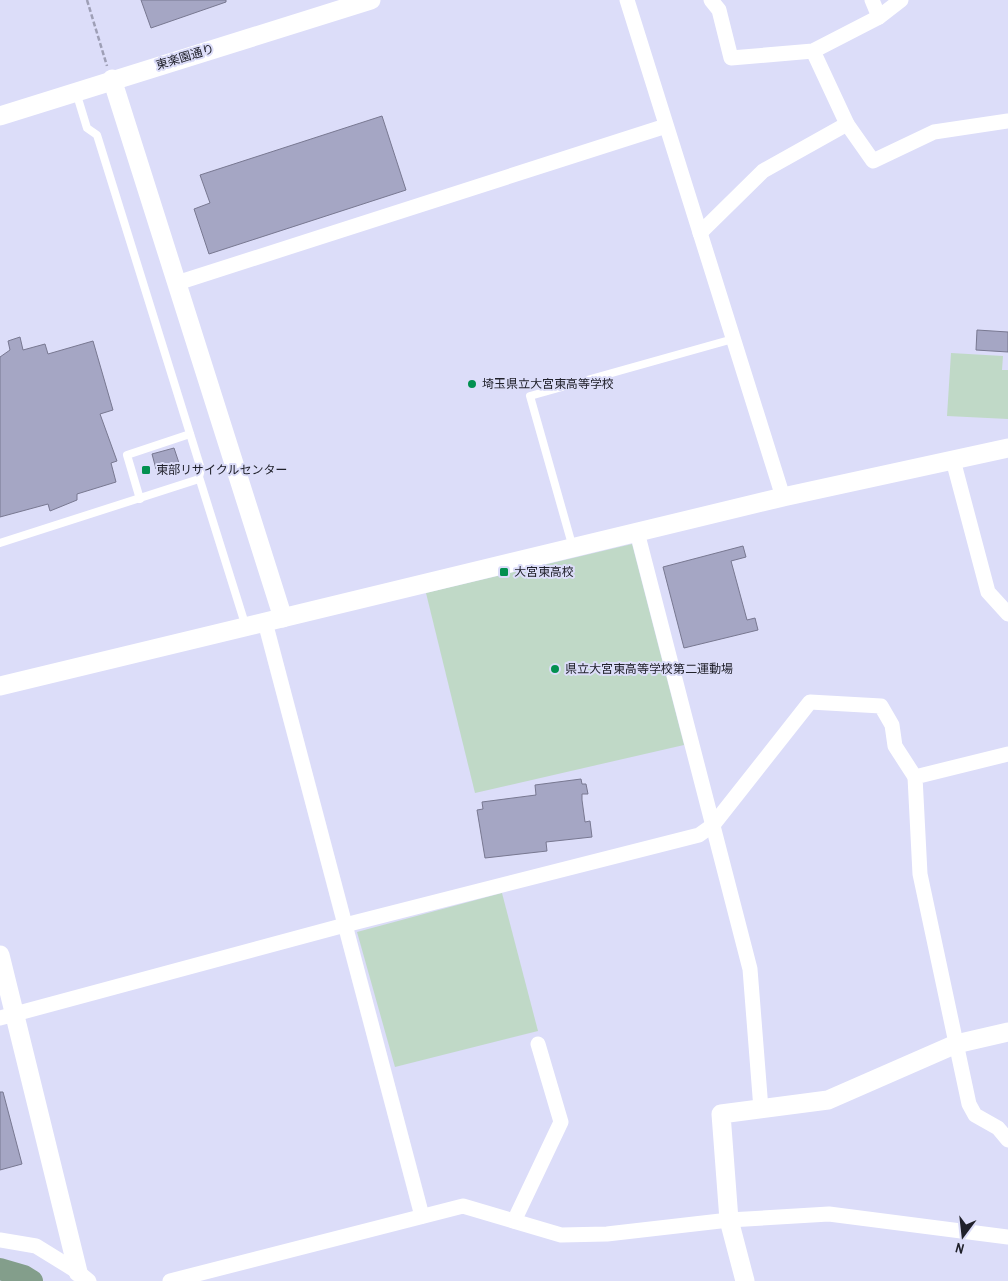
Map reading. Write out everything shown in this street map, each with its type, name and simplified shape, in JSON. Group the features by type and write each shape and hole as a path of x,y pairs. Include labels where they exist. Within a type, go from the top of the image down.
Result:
{"street":[{"name":"東楽園通り","path":"0,116 371,0"},
{"path":"627,0 783,497"},
{"path":"711,0 719,10 730,58 814,51 879,17 901,0"},
{"path":"872,0 879,17"},
{"path":"814,51 847,124 873,162 934,132 1008,121"},
{"path":"112,80 177,283 274,620 345,925 422,1216"},
{"path":"700,232 762,171 847,124"},
{"path":"177,283 666,126"},
{"path":"0,686 783,497 1008,448"},
{"path":"953,460 988,592 1008,614"},
{"path":"637,532 750,969 761,1109"},
{"path":"8,1016 345,925 699,835 713,825 810,702 881,706 892,725 895,746 915,777 920,874 969,1104 975,1115 998,1128 1008,1140"},
{"path":"915,777 1008,754"},
{"path":"0,955 8,1016 83,1276"},
{"path":"746,1281 730,1220 721,1114 828,1100 956,1044 1008,1032"},
{"path":"514,1221 561,1122 538,1044"},
{"path":"170,1281 464,1206 561,1235 607,1234 730,1220 829,1214 1008,1237"},
{"path":"0,1240 36,1246 83,1276"}],"lane":[{"path":"75,91 87,128 97,135 201,469 199,480 246,627"},
{"path":"573,548 530,396 733,339"},
{"path":"140,498 127,455 190,434"},
{"path":"0,543 199,480"}],"path":[{"path":"87,0 112,80"}],"green space":[{"path":"951,353 1003,356 1002,370 1008,370 1008,419 947,416"},
{"name":"県立大宮東高等学校第二運動場","path":"632,544 684,745 475,793 426,593"},
{"path":"502,893 538,1031 395,1067 357,932"}],"building":[{"path":"141,0 226,0 226,2 151,28"},
{"path":"382,116 406,190 209,254 194,209 210,203 200,175"},
{"path":"977,330 1008,332 1008,352 976,350"},
{"path":"20,337 23,350 45,344 48,354 93,341 113,410 100,414 117,461 111,463 116,482 77,494 77,500 50,511 48,504 0,517 0,357 10,350 8,341"},
{"path":"174,448 179,463 156,469 152,454"},
{"path":"743,546 746,557 731,561 747,620 755,618 758,630 684,648 663,567"},
{"path":"581,779 582,784 586,784 588,794 582,794 585,822 590,821 592,837 546,842 547,851 485,858 477,810 483,809 482,802 536,795 535,785"},
{"path":"0,1092 3,1092 22,1164 0,1170"}],"waterway":[{"path":"0,1269 24,1276 32,1281"}],"place":[{"name":"埼玉県立大宮東高等学校","path":"472,384"},
{"name":"東部リサイクルセンター","path":"146,470"},
{"name":"大宮東高校","path":"504,572"},
{"name":"県立大宮東高等学校第二運動場","path":"555,669"}]}
